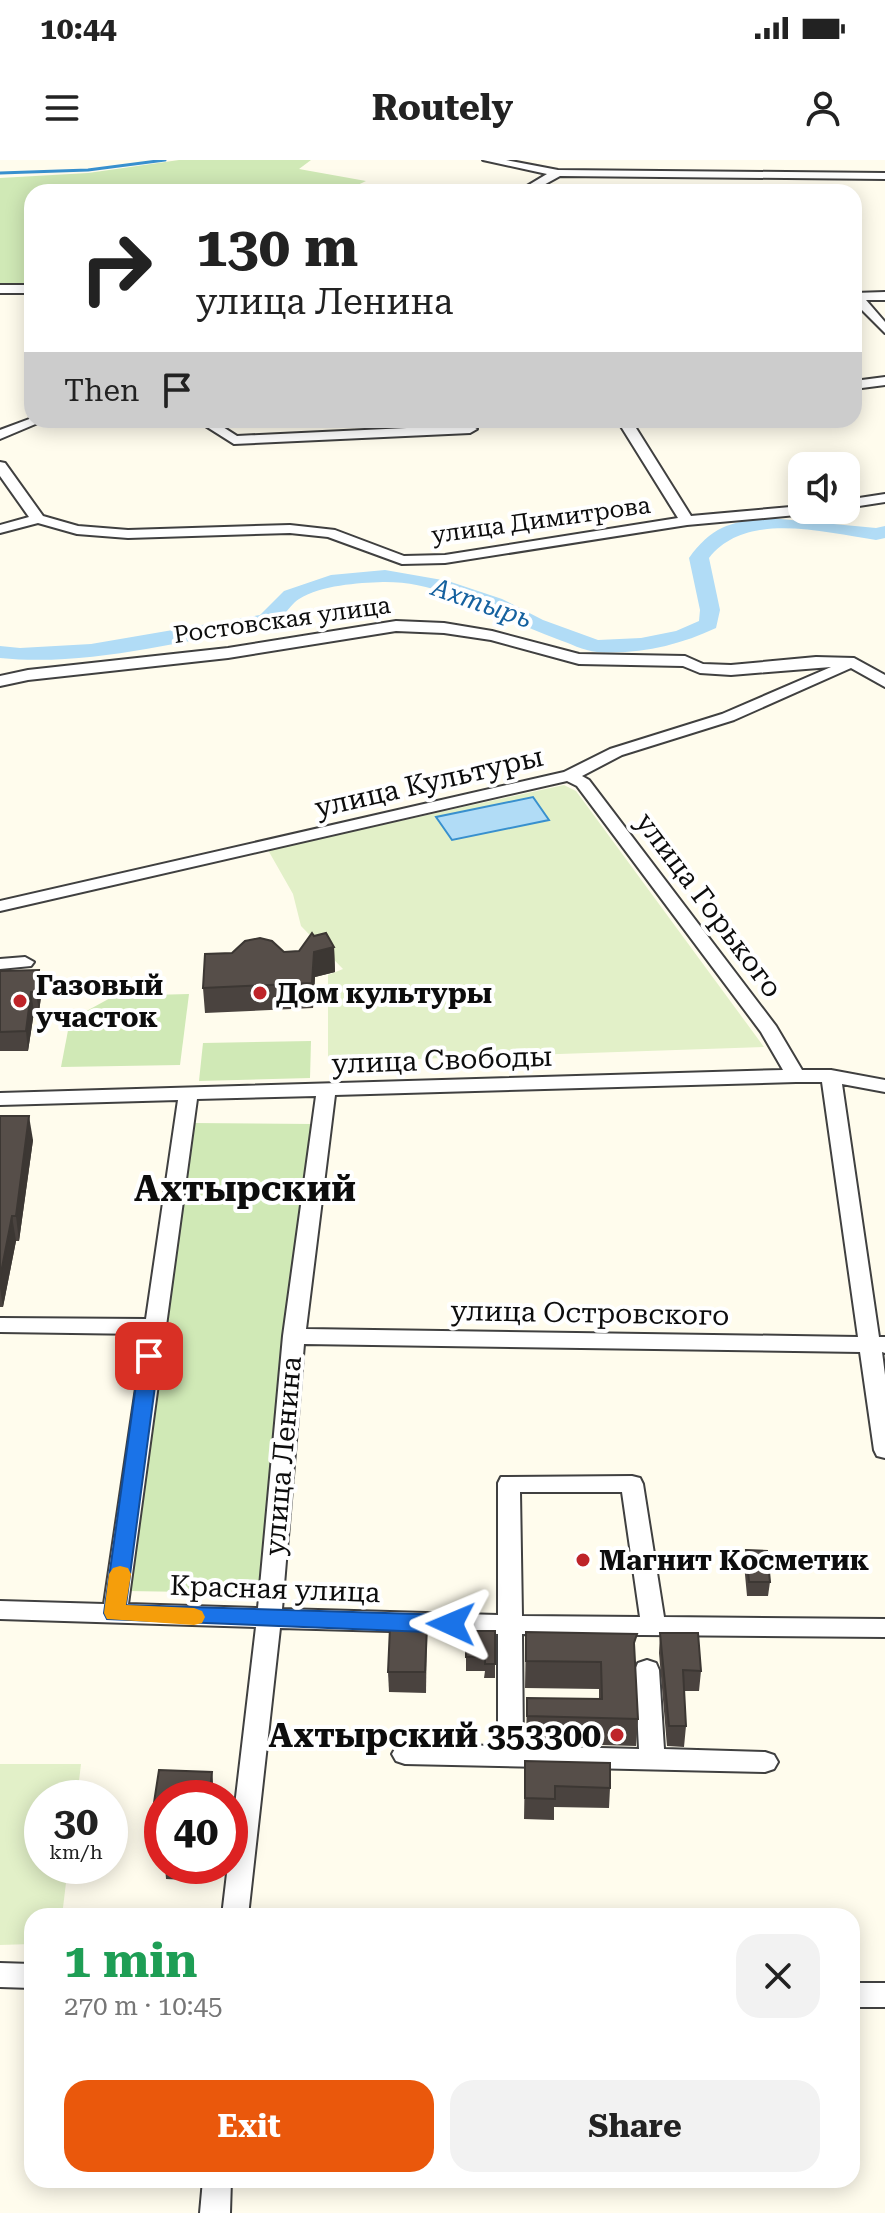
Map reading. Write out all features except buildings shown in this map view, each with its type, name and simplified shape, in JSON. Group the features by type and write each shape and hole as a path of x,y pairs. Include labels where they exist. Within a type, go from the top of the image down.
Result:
{"street":[{"path":"488,160 558,173 885,176"},
{"path":"538,184 558,173"},
{"path":"0,289 24,289"},
{"path":"862,297 885,296"},
{"path":"862,304 885,329"},
{"path":"862,384 885,381"},
{"path":"0,435 24,426"},
{"path":"215,428 234,440 470,429"},
{"path":"629,428 687,521"},
{"path":"0,466 38,519 0,529"},
{"path":"860,502 885,498"},
{"name":"улица Димитрова","path":"38,519 77,530 128,534 290,529 330,533 402,560 445,559 687,521 788,512"},
{"name":"Ростовская улица","path":"0,681 28,675 228,653 396,626 444,628 492,636 579,659 685,661 700,668 731,670 816,662 854,663"},
{"path":"854,663 885,682"},
{"name":"улица Культуры","path":"0,906 569,776 616,752 728,717 814,677 854,663"},
{"name":"улица Горького","path":"569,776 583,783 769,1030 796,1076"},
{"path":"0,964 25,962"},
{"name":"улица Свободы","path":"0,1099 796,1076 831,1076 885,1086"},
{"path":"831,1076 877,1345 885,1450"},
{"name":"улица Ленина","path":"236,1908 269,1620 294,1336 326,1091"},
{"path":"115,1613 188,1094"},
{"path":"0,1325 153,1327"},
{"name":"улица Островского","path":"294,1336 877,1345"},
{"path":"511,1756 509,1483 632,1484 654,1627"},
{"name":"Красная улица","path":"0,1610 512,1625 885,1628"},
{"path":"647,1670 652,1759"},
{"path":"405,1754 765,1762"},
{"path":"0,1975 24,1976"},
{"path":"860,1995 885,1995"},
{"path":"215,2213 217,2188"}],"green space":[{"path":"179,160 311,160 299,169 366,181 360,184 24,184 24,283 0,283 0,178 88,173"},
{"path":"564,785 576,791 764,1047 328,1062 328,975 343,969 301,926 293,894 268,850"},
{"path":"189,994 180,1065 61,1067 70,1020 114,996"},
{"path":"311,1041 310,1078 199,1081 203,1043"},
{"path":"192,1123 313,1124 261,1593 126,1591"},
{"path":"0,1764 81,1764 79,1780 24,1780 24,1884 66,1884 63,1908 24,1908 24,1944 0,1945"}],"water":[{"path":"533,797 549,820 452,840 436,817"}],"waterway":[{"path":"0,173 88,170 165,160"},
{"name":"Ахтырь","path":"0,652 20,654 91,650 267,620 291,595 331,581 385,576 441,585 495,603 536,624 596,646 641,644 682,636 709,624 710,610 699,558 715,539 730,531 749,526 793,524 876,534 885,532"}],"slow traffic":[{"path":"120,1574 115,1613 194,1617"}],"place":[{"name":"Дом культуры","path":"260,993"},
{"name":"Газовый участок","path":"20,1001"},
{"name":"Магнит Косметик","path":"583,1560"},
{"name":"Ахтырский 353300","path":"617,1735"}],"district":[{"name":"Ахтырский","path":"245,1189"}],"route":[{"path":"149,1356 115,1613 451,1624"}]}
